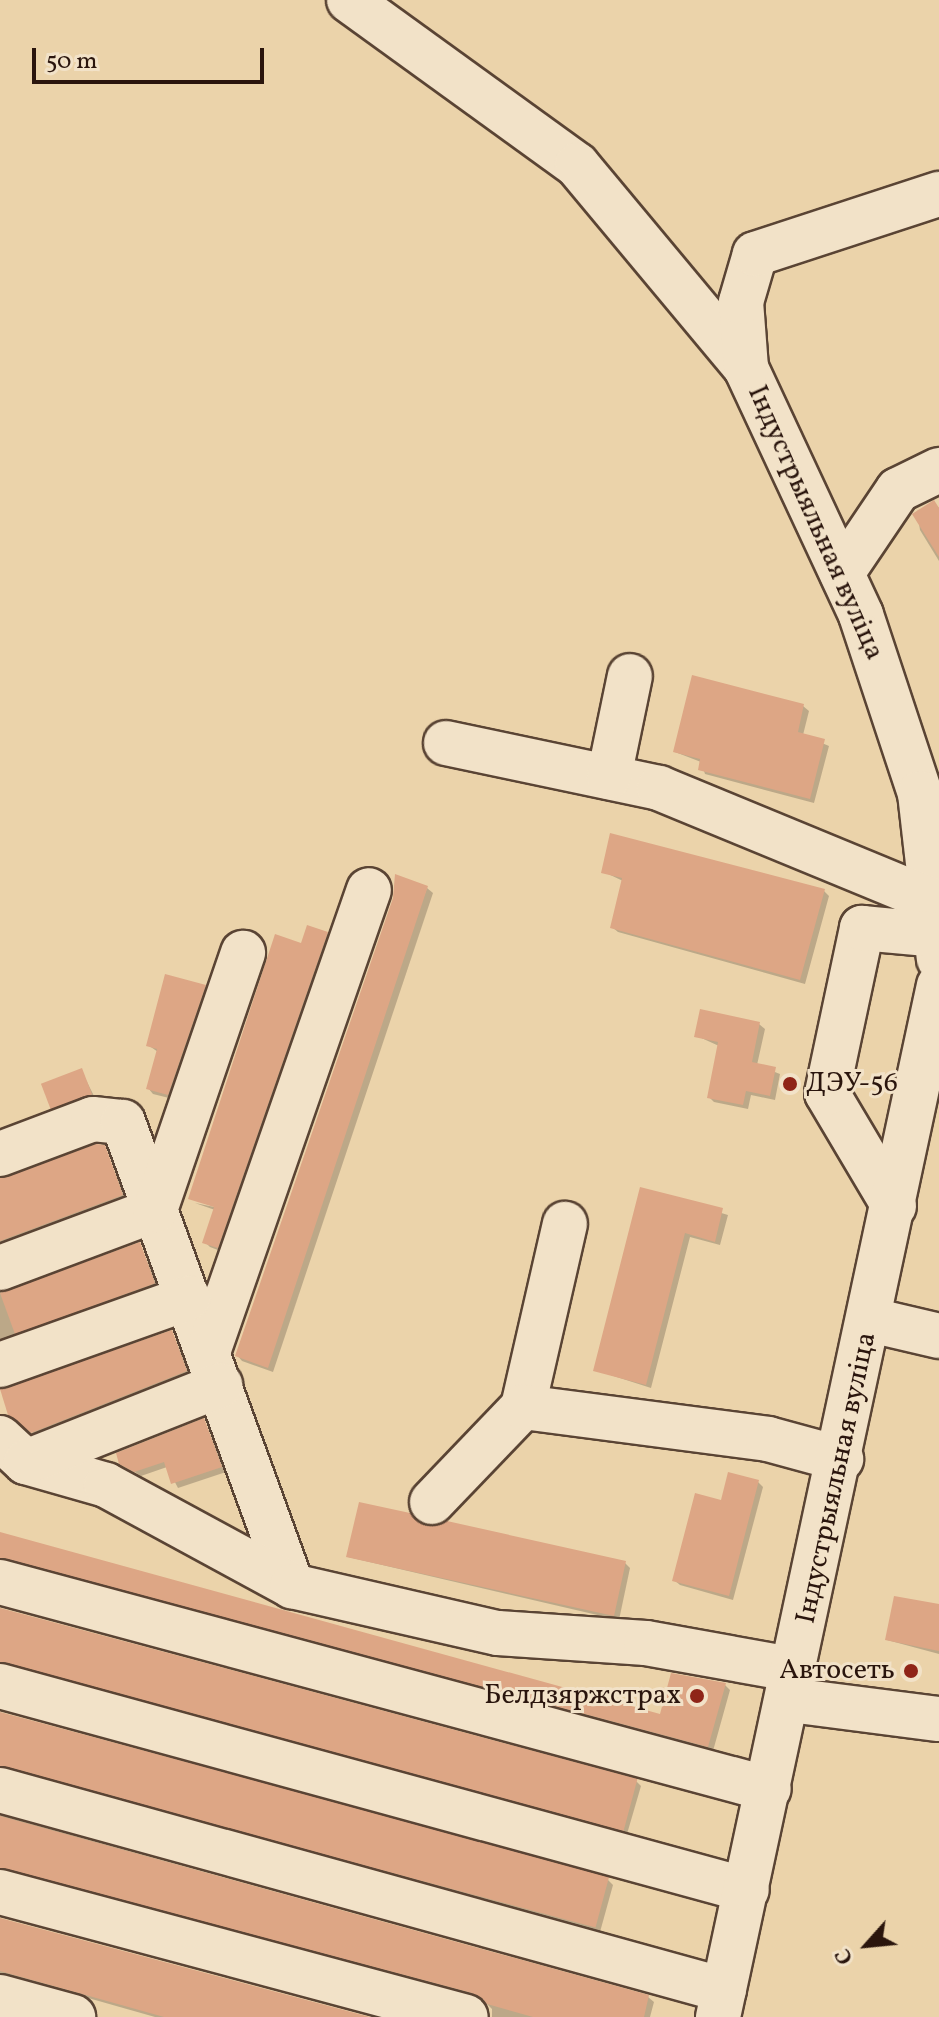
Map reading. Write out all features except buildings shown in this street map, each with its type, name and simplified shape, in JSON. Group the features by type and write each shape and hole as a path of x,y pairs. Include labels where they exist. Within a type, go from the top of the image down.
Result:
{"street":[{"path":"349,0 577,165 746,368"},
{"path":"746,368 741,302 755,254 939,194"},
{"name":"Індустрыяльная вуліца","path":"746,368 861,615 920,793 936,932"},
{"path":"842,573 898,490 939,470"},
{"path":"609,777 630,676"},
{"path":"446,743 659,788 936,932"},
{"path":"214,1369 369,890"},
{"path":"894,1206 827,1093 862,928 936,932"},
{"path":"155,1210 243,953"},
{"name":"Індустрыяльная вуліца","path":"721,2003 793,1685 939,985"},
{"path":"0,1154 93,1119 123,1122 292,1586"},
{"path":"0,1268 155,1210"},
{"path":"432,1502 523,1407 565,1224"},
{"path":"0,1365 188,1298"},
{"path":"871,1320 939,1336"},
{"path":"13,1450 214,1369"},
{"path":"523,1407 768,1439 841,1459"},
{"path":"13,1450 106,1485 292,1586 498,1633 646,1643 793,1685 939,1719"},
{"path":"0,1582 769,1789"},
{"path":"0,1686 747,1890"},
{"path":"0,1790 721,2003"},
{"path":"0,1892 466,2017"},
{"path":"0,1997 73,2017"}],"place":[{"name":"ДЭУ-56","path":"790,1084"},
{"name":"Автосеть","path":"911,1671"},
{"name":"Белдзяржстрах","path":"697,1696"}]}
